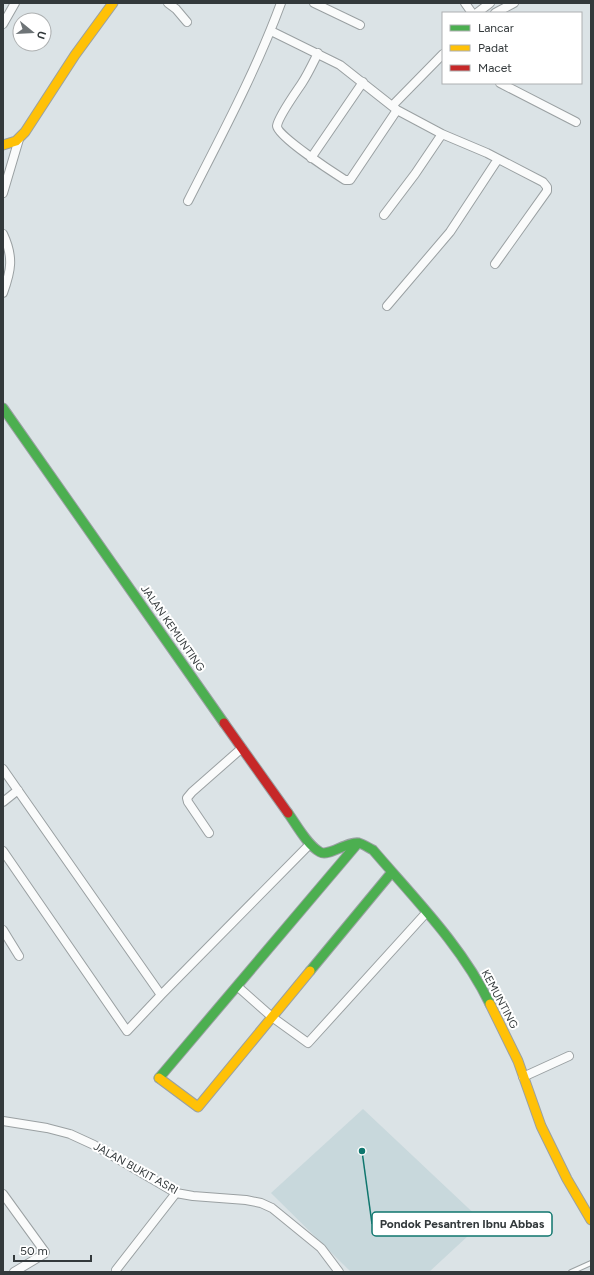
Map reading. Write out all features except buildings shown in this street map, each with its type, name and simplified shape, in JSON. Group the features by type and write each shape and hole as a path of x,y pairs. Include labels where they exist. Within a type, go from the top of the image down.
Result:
{"street":[{"path":"3,24 15,3"},
{"path":"3,145 11,144 19,139 32,123 75,55 113,3"},
{"path":"168,3 176,9 187,22"},
{"path":"188,201 247,83 271,31 281,3"},
{"path":"314,3 360,25"},
{"path":"465,3 471,12"},
{"path":"478,12 490,3"},
{"path":"497,12 514,3"},
{"path":"271,31 340,65 394,108 442,134 498,159 543,182 547,187 547,191 494,264"},
{"path":"318,53 277,126 278,130 284,136 311,158 345,180 350,180 394,108 442,56"},
{"path":"311,158 363,82"},
{"path":"502,84 576,122"},
{"path":"384,215 415,174 442,134"},
{"path":"3,193 19,139"},
{"path":"387,306 450,232 498,159"},
{"path":"3,234 8,244 11,260 9,275 3,293"},
{"name":"JALAN KEMUNTING","path":"3,408 310,844 320,852 330,852 344,846 358,843"},
{"path":"209,833 188,802 187,798 242,748"},
{"path":"3,769 161,996"},
{"path":"3,802 18,790"},
{"path":"358,843 159,1078 198,1107 392,872"},
{"name":"KEMUNTING","path":"358,843 373,850 451,942 468,966 487,998 518,1060 541,1126 567,1179 591,1220"},
{"path":"3,851 127,1030 310,844"},
{"path":"237,986 272,1017 308,1043 426,913"},
{"path":"3,930 19,956"},
{"path":"523,1077 569,1056"},
{"name":"JALAN BUKIT ASRI","path":"3,1121 47,1128 70,1134 94,1144 176,1193 193,1196 246,1200 261,1203 272,1208 321,1248 340,1272"},
{"path":"116,1270 176,1193"},
{"path":"3,1194 45,1252 14,1272"}],"lane":[{"path":"570,1272 591,1263"}],"shaded area":[{"path":"363,1109 483,1222 429,1272 351,1272 271,1193"}],"traffic: fast":[{"path":"3,408 224,723"},
{"path":"288,813 306,839 315,849 320,852 324,853 333,851 354,843 359,843 373,850 452,943 466,962 490,1004"},
{"path":"159,1078 358,843"},
{"path":"310,971 392,872"}],"traffic: slow":[{"path":"3,145 16,141 25,132 75,55 113,3"},
{"path":"159,1078 198,1107 310,971"},
{"path":"490,1004 518,1061 541,1126 567,1179 591,1220"}],"traffic: jam":[{"path":"224,723 288,813"}],"place":[{"name":"Pondok Pesantren Ibnu Abbas","path":"362,1151"}]}
